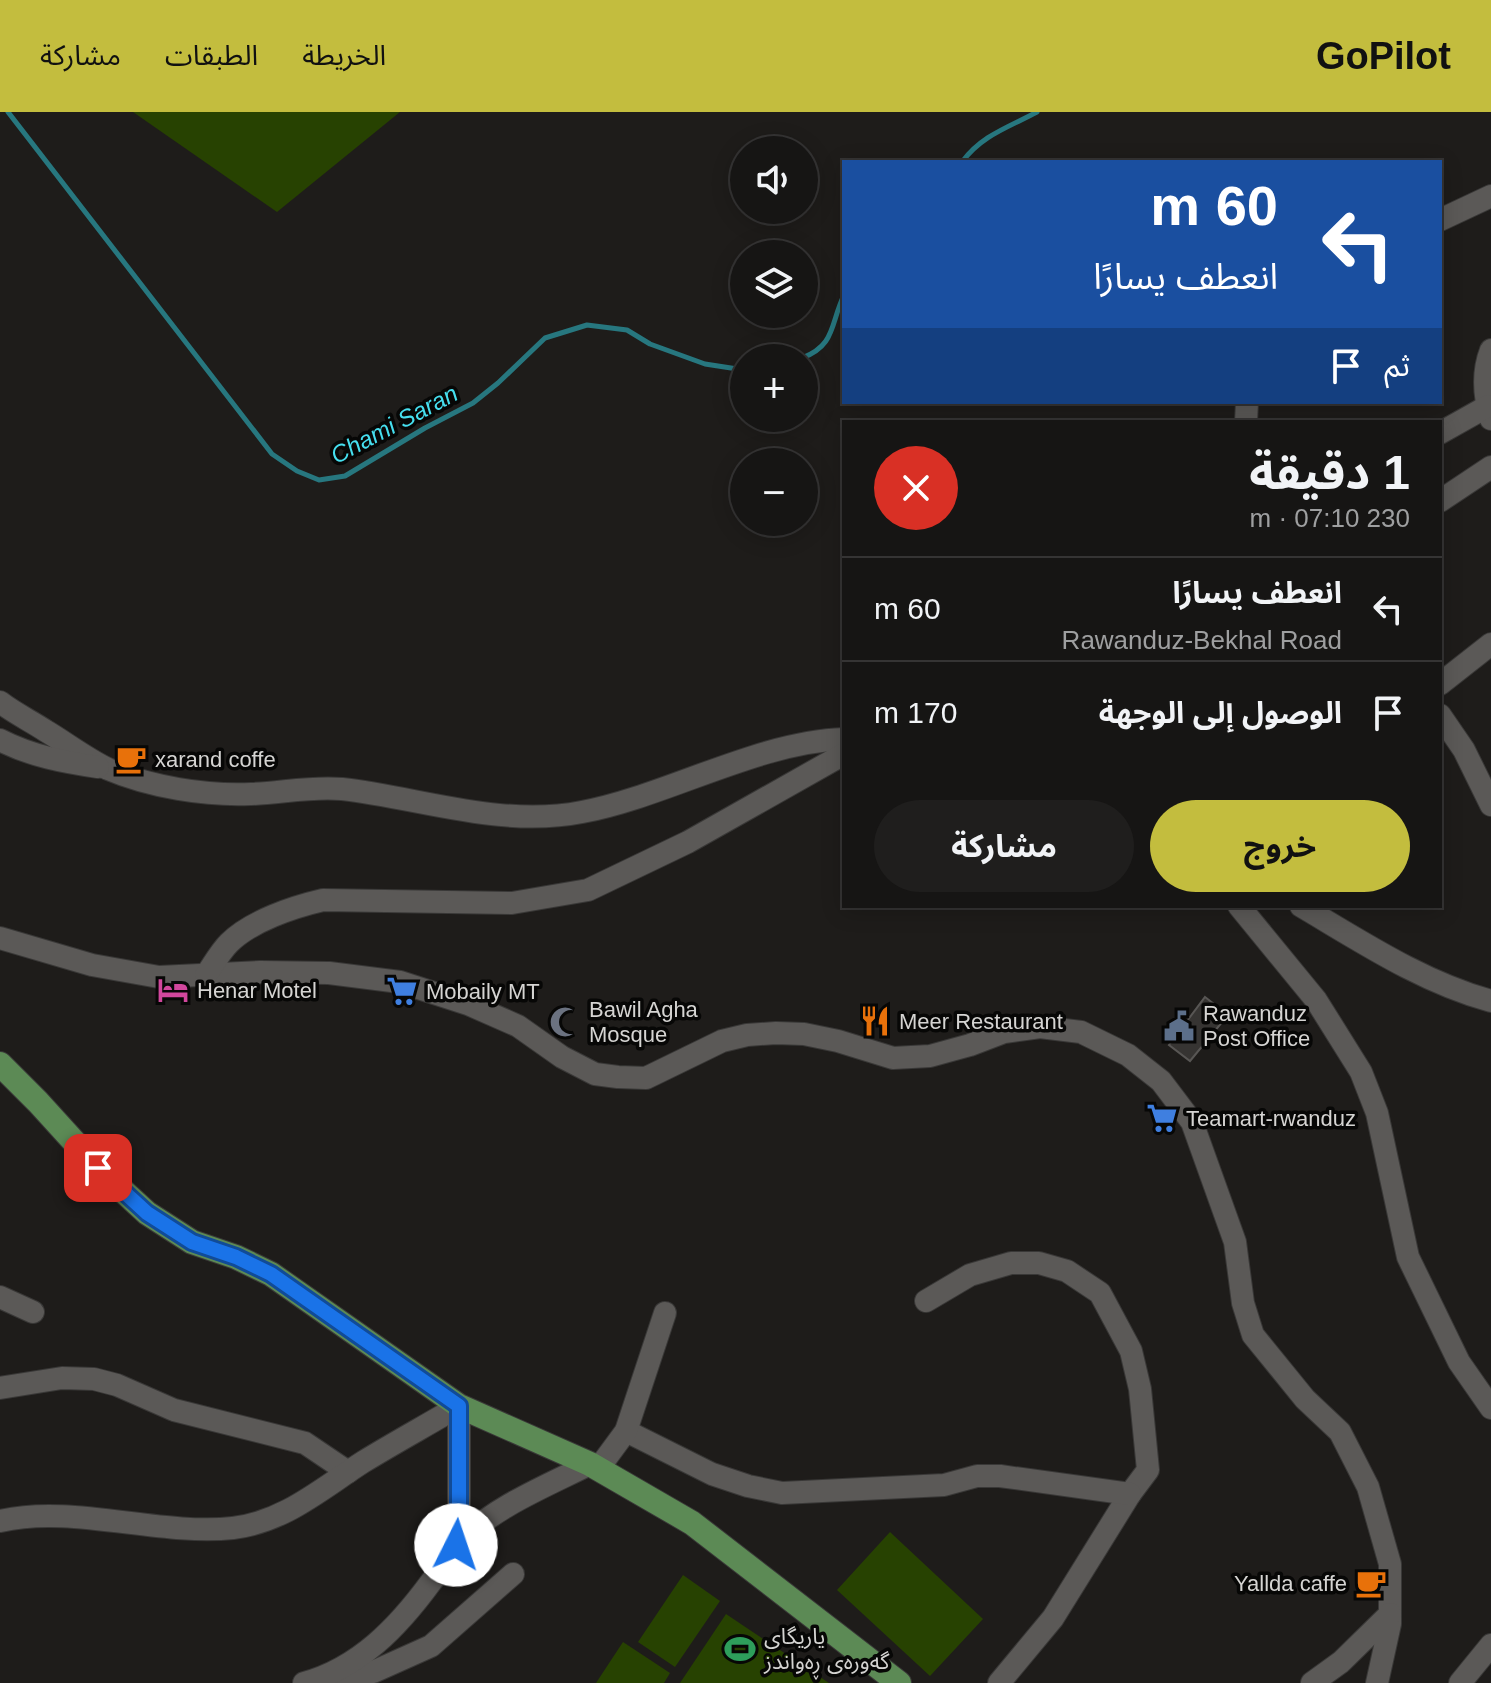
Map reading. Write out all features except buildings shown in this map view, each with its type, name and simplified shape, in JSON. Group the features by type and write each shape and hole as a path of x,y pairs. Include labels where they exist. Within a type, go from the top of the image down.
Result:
{"main road":[{"path":"0,1064 98,1168 147,1213 192,1242 236,1257 271,1274 459,1406 594,1466 692,1523 899,1683"}],"street":[{"path":"1442,219 1491,196"},
{"path":"1442,432 1489,412 1484,389 1491,350"},
{"path":"1442,500 1491,467"},
{"path":"1442,682 1491,644"},
{"path":"0,702 107,769"},
{"path":"1442,718 1464,750 1491,805"},
{"path":"0,740 16,749 61,762 107,769 142,780 198,791 249,794 341,789 492,814 543,818 584,812 780,750 825,739 842,739"},
{"path":"206,975 230,942 251,928 295,907 323,900 512,903 588,890 688,842 842,755"},
{"path":"1304,908 1420,976 1491,1001"},
{"path":"1256,916 1316,1000 1361,1072 1377,1113 1408,1257 1459,1362 1491,1408"},
{"path":"0,938 92,965 159,977 260,972 329,973 400,982 468,1004 518,1026 562,1057 595,1074 618,1077 646,1078 722,1041 776,1033 804,1034 838,1041 893,1058 930,1056 1004,1032 1040,1027 1081,1032 1128,1055 1161,1081 1192,1122 1235,1242 1243,1303 1253,1335 1305,1399 1340,1432 1368,1487 1390,1564 1390,1614 1377,1683"},
{"path":"926,1301 970,1275 1011,1263 1039,1263 1067,1271 1100,1293 1131,1351 1140,1389 1148,1470 1053,1618 999,1683"},
{"path":"0,1297 33,1312"},
{"path":"329,1676 362,1656 402,1621 456,1545 483,1520 519,1499 594,1466 626,1431 665,1313"},
{"path":"0,1388 62,1378 94,1379 117,1385 174,1410 305,1443 348,1472"},
{"path":"0,1521 52,1517 232,1528 273,1518 294,1509 348,1472 459,1406"},
{"path":"456,1545 459,1406"},
{"path":"626,1431 712,1474 782,1493 944,1485 977,1476 1000,1476 1130,1494"},
{"path":"304,1683 329,1676 373,1672 431,1646 513,1574"},
{"path":"1312,1683 1341,1662 1390,1614"},
{"path":"1460,1683 1491,1645"}],"green space":[{"path":"133,112 400,112 277,212"},
{"path":"890,1532 983,1619 930,1676 837,1590"},
{"path":"683,1575 720,1601 675,1667 638,1642"},
{"name":"یاریگای گەورەی ڕەواندز","path":"726,1614 829,1683 680,1683"},
{"path":"623,1642 670,1673 664,1683 596,1683"}],"waterway":[{"name":"Chami Saran","path":"8,112 272,454 297,471 319,480 345,476 473,403 545,338 587,325 627,330 650,344 705,364 730,368"},
{"name":"Chami Saran","path":"964,160 987,138 1037,112"},
{"name":"Chami Saran","path":"818,349 827,340 842,300"}],"place":[{"name":"xarand coffe","path":"131,759"},
{"name":"Henar Motel","path":"173,990"},
{"name":"Mobaily MT","path":"402,991"},
{"name":"Meer Restaurant","path":"875,1021"},
{"name":"Bawil Agha Mosque","path":"565,1022"},
{"name":"Rawanduz Post Office","path":"1179,1026"},
{"name":"Teamart-rwanduz","path":"1162,1118"},
{"name":"Yallda caffe","path":"1371,1583"},
{"name":"یاریگای گەورەی ڕەواندز","path":"740,1649"}],"route":[{"path":"98,1168 147,1213 192,1242 236,1257 271,1274 459,1406 456,1545"}]}
